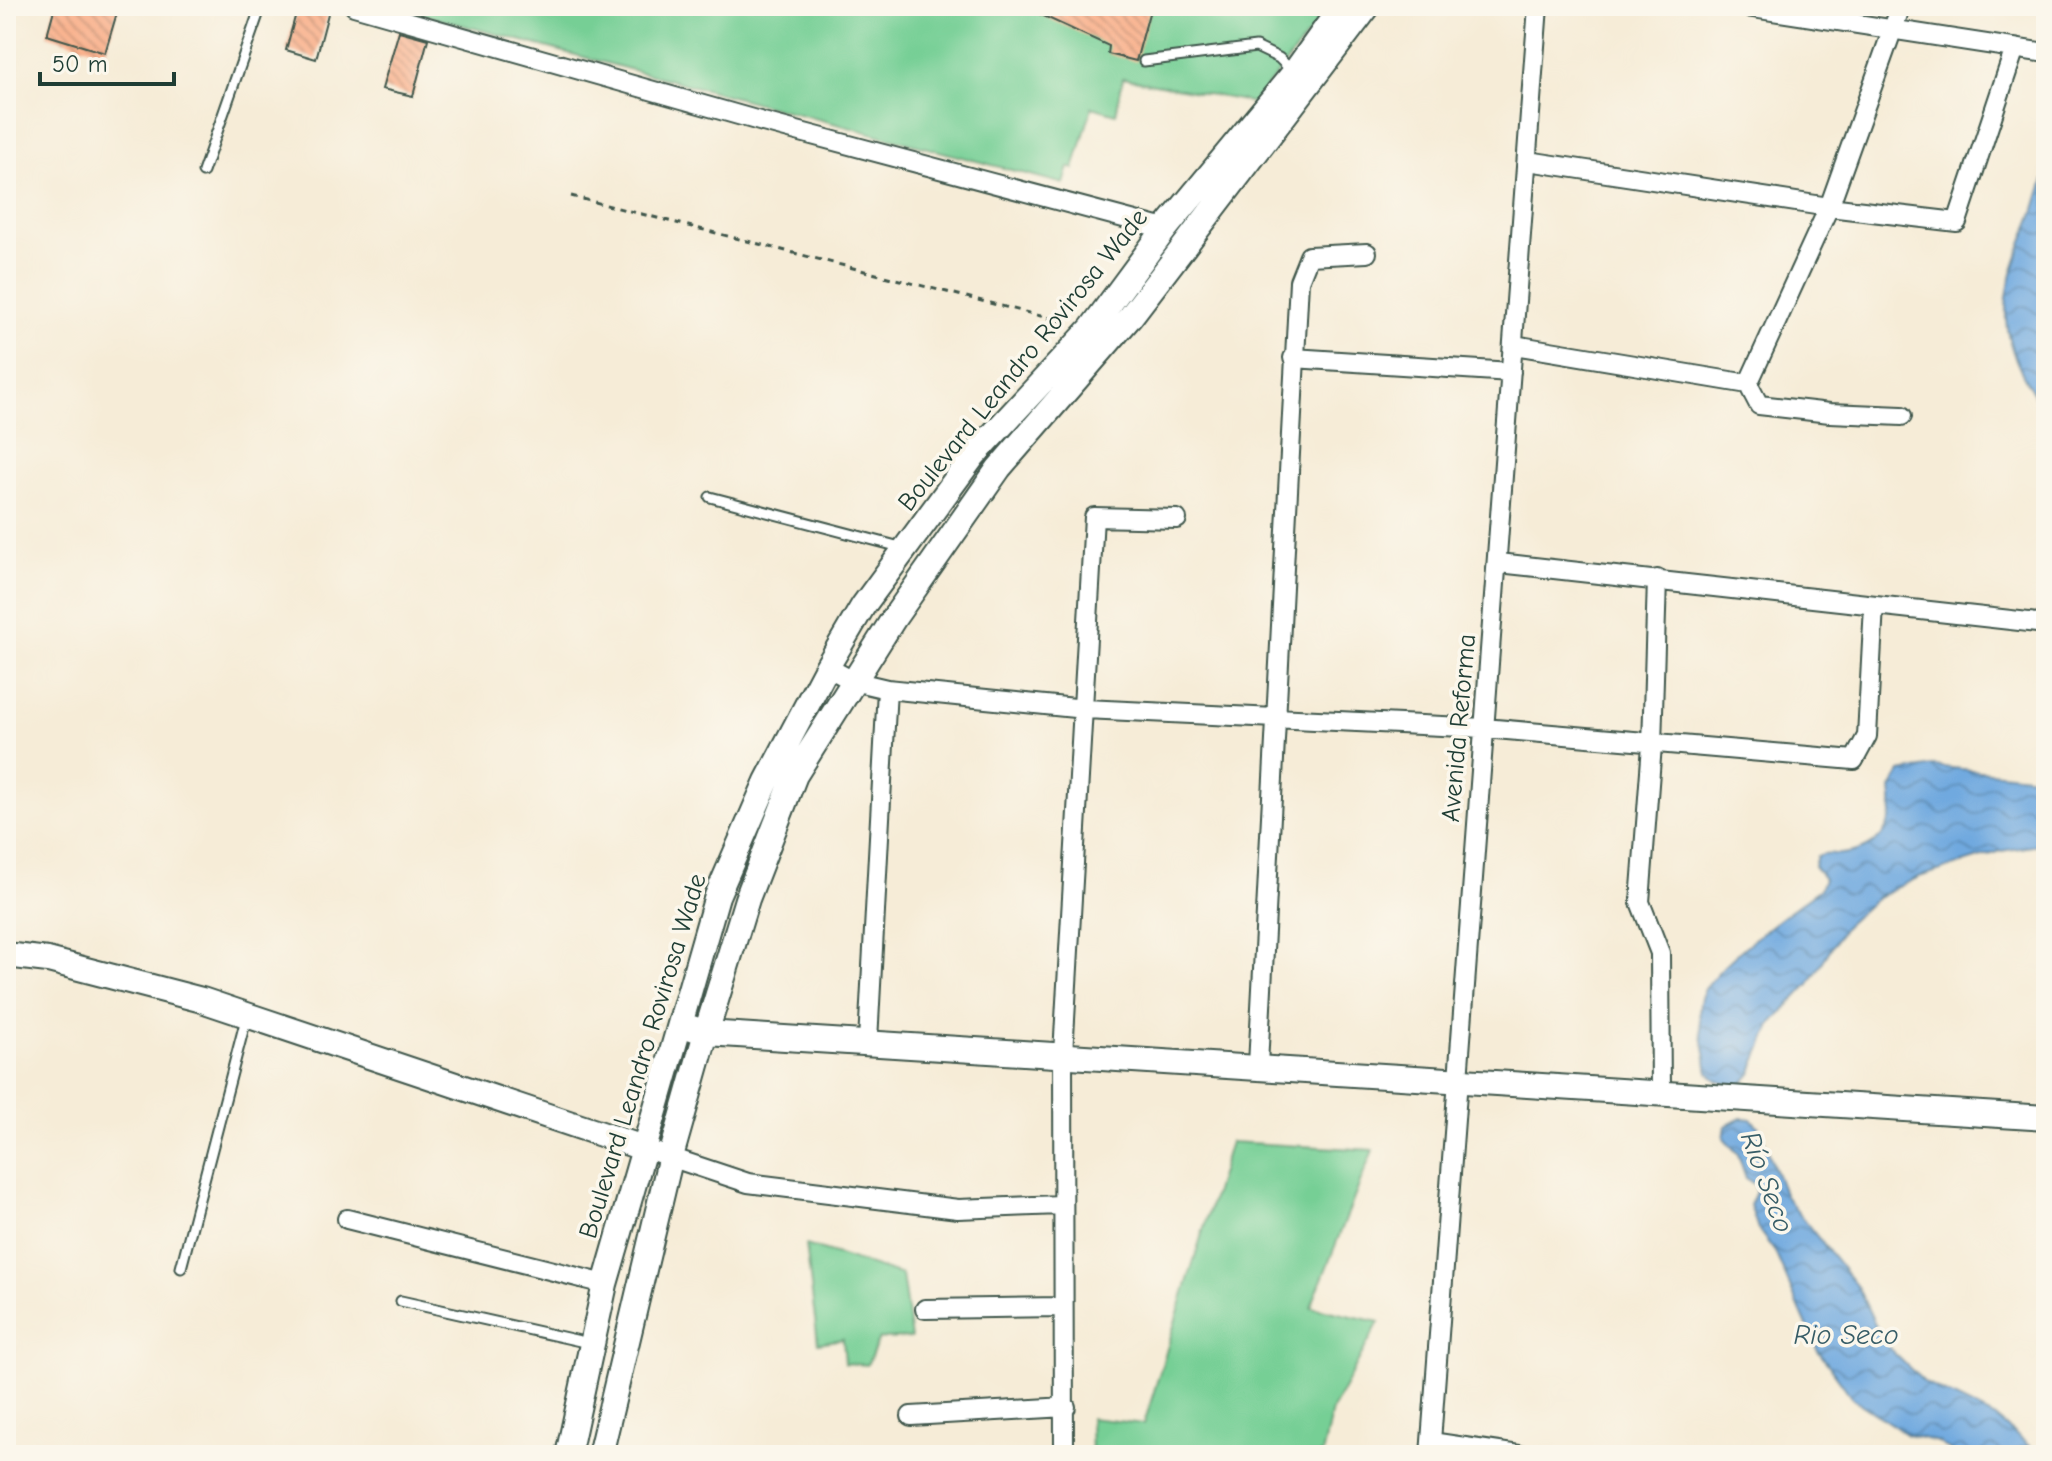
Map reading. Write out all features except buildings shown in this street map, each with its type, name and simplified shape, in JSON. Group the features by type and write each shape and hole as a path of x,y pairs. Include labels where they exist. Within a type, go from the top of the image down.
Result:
{"main road":[{"name":"Boulevard Leandro Rovirosa Wade","path":"600,1455 670,1160 706,1033 747,899 795,775 853,681 999,468 1131,316 1301,78 1342,6"},
{"name":"Boulevard Leandro Rovirosa Wade","path":"568,1455 605,1284 717,896 767,781 827,667 863,606 974,455 1091,329 1165,229 1368,6"},
{"path":"974,455 999,468"},
{"path":"6,955 48,960 247,1015 643,1148"},
{"path":"680,1025 706,1033 1258,1065 1697,1097 2046,1118"}],"street":[{"path":"354,6 763,122 1165,229"},
{"name":"Avenida Reforma","path":"1431,1449 1538,6"},
{"path":"1740,6 1894,27 2046,53"},
{"path":"1748,384 1829,207 1901,6"},
{"path":"1528,161 1829,207 1957,222 2015,48"},
{"path":"1258,1065 1299,281 1309,256 1367,253"},
{"path":"1514,345 1748,384"},
{"path":"1293,358 1511,372"},
{"path":"1748,384 1759,405 1830,413 1902,416"},
{"path":"1064,1455 1066,1407 1061,1307 1063,1054 1094,517 1177,519"},
{"path":"1499,563 2046,624"},
{"path":"1657,579 1652,745 1640,902 1660,953 1661,1093"},
{"path":"827,667 853,681 887,689 1085,709 1484,728 1652,745 1854,760 1867,736 1874,605"},
{"path":"868,1041 887,689"},
{"path":"643,1148 670,1160 748,1183 958,1209 1061,1205"},
{"path":"347,1219 605,1284"},
{"path":"925,1309 1061,1307"},
{"path":"911,1416 1066,1407"},
{"path":"1431,1449 1519,1455"}],"lane":[{"path":"203,172 261,6"},
{"path":"1144,61 1256,47 1279,58 1301,78"},
{"path":"710,497 906,548"},
{"path":"181,1268 247,1015"},
{"path":"401,1301 591,1344"}],"path":[{"path":"571,196 1091,329"}],"green space":[{"path":"390,6 1331,6 1254,103 1123,78 1116,114 1092,107 1074,169 1069,167 1064,184"},
{"path":"1230,1142 1373,1150 1311,1307 1379,1322 1332,1410 1322,1455 1091,1455 1090,1418 1144,1424"},
{"path":"806,1245 902,1275 911,1338 879,1339 867,1365 845,1363 843,1339 818,1343"}],"water":[{"path":"2046,176 2046,414 2017,363 2006,320 2011,277"},
{"path":"1933,766 2046,778 2046,844 2001,851 1919,877 1877,897 1844,927 1809,984 1772,1023 1751,1074 1741,1085 1717,1080 1707,1067 1700,1021 1701,998 1708,986 1719,971 1753,940 1820,889 1824,879 1814,866 1817,856 1855,852 1883,834 1891,814 1891,789 1901,772"},
{"name":"Rio Seco","path":"1741,1118 1751,1119 1759,1127 1785,1196 1858,1288 1882,1339 1894,1353 1925,1383 1996,1418 2040,1455 1956,1455 1938,1442 1908,1435 1853,1399 1817,1349 1775,1252 1758,1229 1750,1205 1756,1192 1755,1185 1746,1178 1738,1154 1724,1138 1726,1126"}],"water label":[{"name":"Río Seco","path":"1767,1182"}]}
